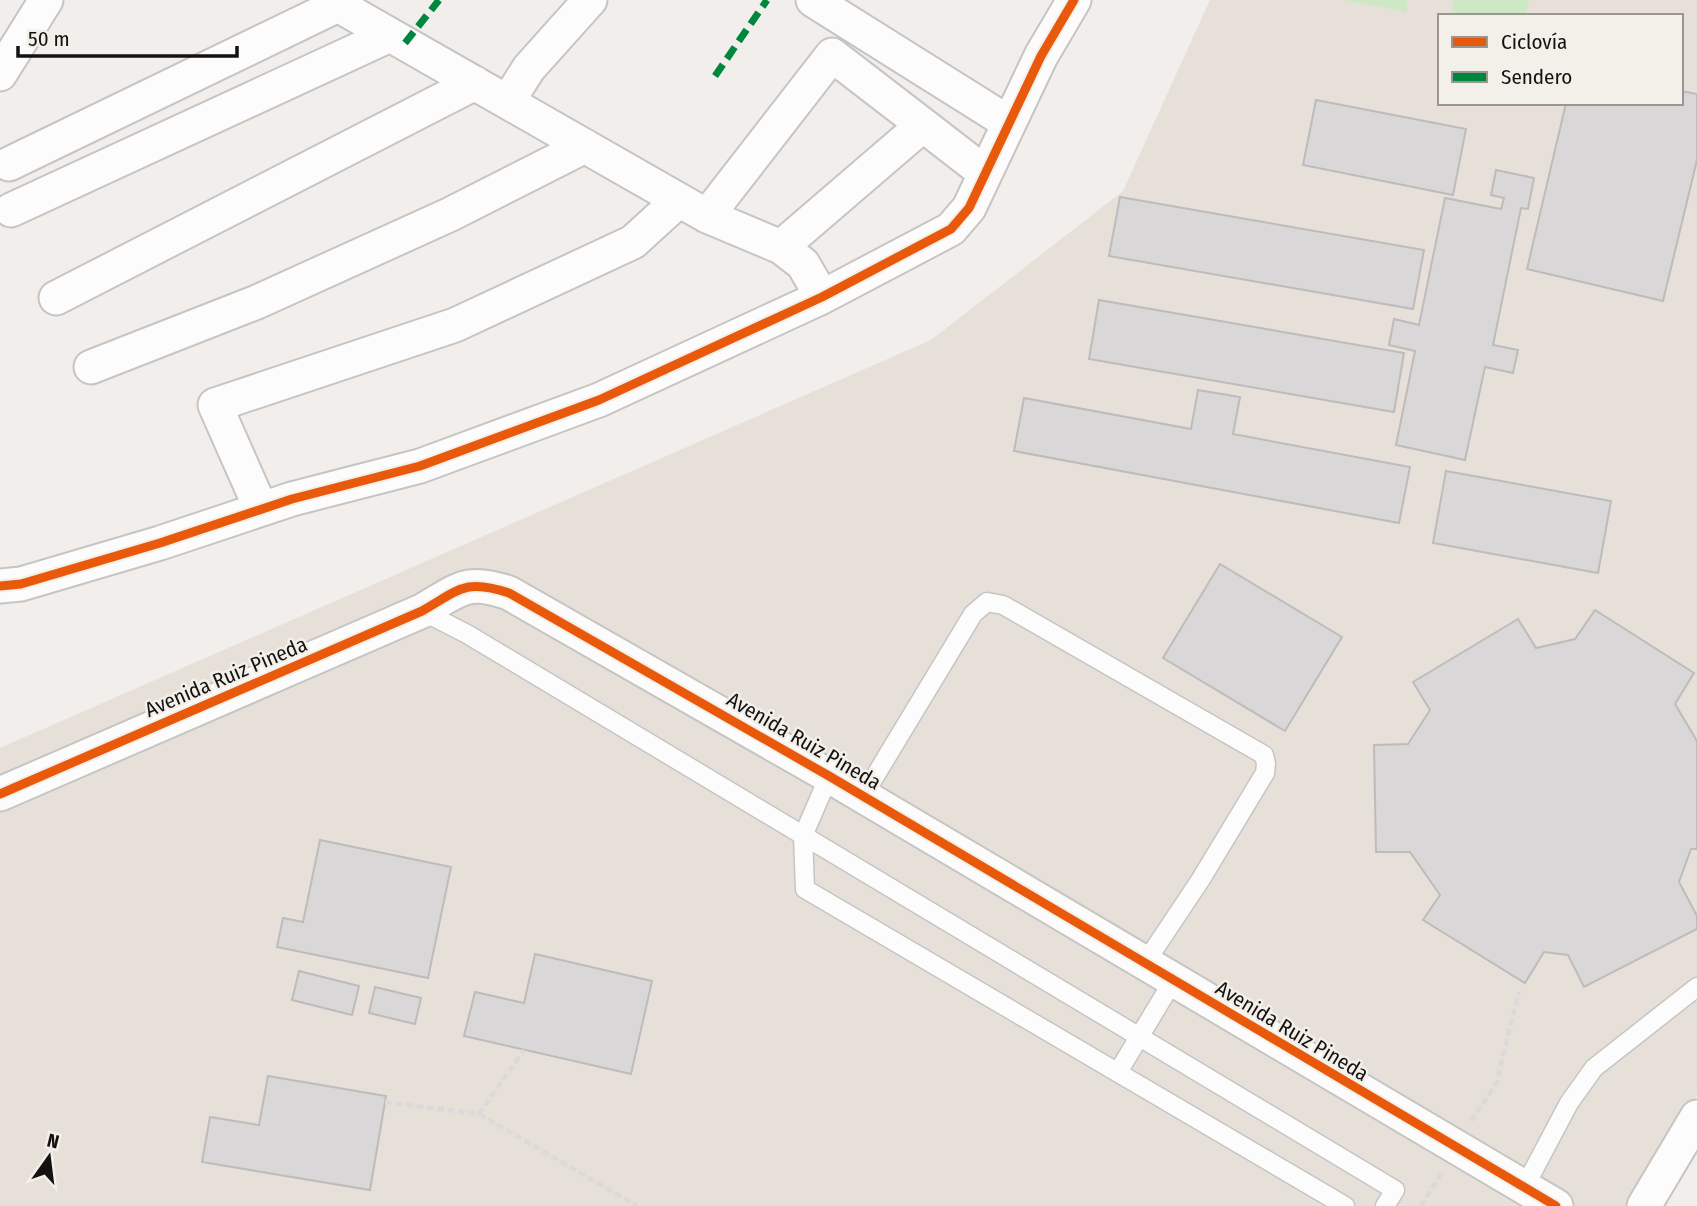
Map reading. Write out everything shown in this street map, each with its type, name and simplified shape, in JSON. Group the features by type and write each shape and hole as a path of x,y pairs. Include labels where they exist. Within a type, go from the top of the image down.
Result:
{"street":[{"path":"0,74 46,0"},
{"path":"508,102 529,68 590,0"},
{"path":"0,586 21,584 147,547 261,509 420,466 599,400 822,298 951,229 969,208 1041,56 1074,0"},
{"path":"822,2 1009,123"},
{"path":"9,164 333,3 693,208 781,247 803,264 822,298"},
{"path":"11,210 390,35"},
{"path":"261,509 215,405 455,326 633,242 693,208 832,55 985,173"},
{"path":"56,298 475,83"},
{"path":"781,247 923,125"},
{"path":"91,367 257,302 451,214 585,146"},
{"name":"Avenida Ruiz Pineda","path":"0,794 422,611 467,586 486,585 509,593 829,776 1556,1206"},
{"path":"1644,1206 1697,1118"}],"lane":[{"path":"863,796 973,614 987,603 1003,604 1264,755 1265,773 1201,879 1145,964"},
{"path":"422,611 467,634 1395,1190 1385,1206"},
{"path":"829,776 803,836 805,889 1345,1206"},
{"path":"1118,1072 1173,981"},
{"path":"1524,1188 1569,1103 1594,1068 1697,987"}],"path":[{"path":"1421,1206 1477,1110 1496,1084 1519,992"},
{"path":"479,1114 524,1050"},
{"path":"385,1102 479,1114 637,1206"}],"shaded area":[{"path":"1210,0 1697,0 1697,1095 1632,1206 0,1206 0,748 931,340 1123,191"}],"green space":[{"path":"1344,0 1408,0 1406,12"},
{"path":"1454,0 1529,0 1526,14 1451,14"}],"building":[{"path":"1683,91 1697,94 1697,160 1663,301 1527,269 1566,105 1683,105"},
{"path":"1316,100 1466,129 1453,195 1303,165"},
{"path":"1496,170 1534,178 1528,209 1521,208 1493,345 1518,350 1513,373 1485,367 1465,460 1396,445 1415,351 1389,345 1394,319 1419,325 1445,198 1501,209 1504,198 1491,195"},
{"path":"1120,197 1424,250 1413,309 1109,256"},
{"path":"1099,300 1404,353 1394,412 1089,359"},
{"path":"1198,390 1240,397 1233,434 1410,467 1399,523 1014,451 1024,398 1191,429"},
{"path":"1446,471 1611,501 1598,573 1433,543"},
{"path":"1220,564 1342,637 1285,731 1163,658"},
{"path":"1595,610 1694,673 1675,704 1697,741 1697,849 1691,849 1679,882 1697,916 1697,929 1584,987 1568,955 1544,952 1525,983 1423,920 1440,895 1410,852 1376,852 1374,745 1408,744 1430,710 1413,682 1518,619 1536,648 1575,639"},
{"path":"320,840 451,867 428,978 277,947 283,918 303,922"},
{"path":"535,954 652,981 631,1074 464,1036 475,992 524,1003"},
{"path":"299,971 359,986 352,1015 292,1000"},
{"path":"375,987 421,998 415,1024 369,1013"},
{"path":"268,1076 386,1096 370,1190 202,1162 210,1117 259,1125"}],"marked path":[{"path":"405,43 439,0"},
{"path":"715,76 767,0"}],"cycle path":[{"path":"0,586 21,584 160,543 292,499 420,466 599,400 822,297 951,229 969,208 1041,56 1074,0"},
{"path":"0,794 422,611 463,588 494,589 509,593 829,776 1556,1206"}]}
